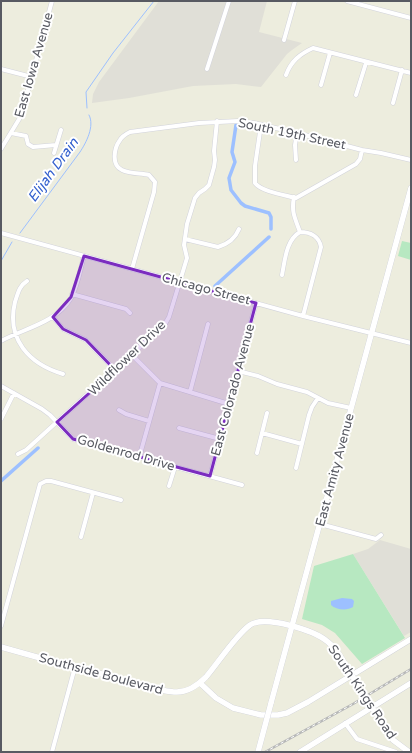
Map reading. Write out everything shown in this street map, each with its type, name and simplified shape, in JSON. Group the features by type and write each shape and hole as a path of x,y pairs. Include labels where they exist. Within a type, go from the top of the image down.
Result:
{"main road":[{"name":"East Amity Avenue","path":"258,752 410,197 411,188"},
{"name":"South Kings Road","path":"200,683 242,631 251,624 259,621 267,621 312,632 328,641 334,648 393,740 409,752"},
{"path":"200,683 216,698 234,708 261,715 278,715 287,713 308,702 411,639"},
{"name":"Southside Boulevard","path":"1,647 169,691 185,691 200,683"},
{"path":"300,752 411,683"}],"street":[{"name":"East Iowa Avenue","path":"1,149 21,116 52,1"},
{"path":"207,69 229,1"},
{"path":"284,40 295,1"},
{"path":"347,1 411,18"},
{"path":"286,75 288,68 295,58 303,52 313,48 366,63 411,73"},
{"path":"321,85 330,53"},
{"path":"356,95 366,63"},
{"path":"1,70 32,77"},
{"path":"393,103 402,70"},
{"name":"Wildflower Drive","path":"18,454 26,450 165,324 169,317 181,282 187,258 184,245 195,198 199,193 206,189 214,167 217,121"},
{"name":"South 19th Street","path":"132,269 154,192 155,182 150,175 121,170 116,164 114,156 119,141 130,132 199,122 238,121 262,125 362,150 411,160"},
{"path":"262,125 255,183 257,186 266,190 296,198 356,164 360,158 362,150"},
{"path":"54,153 60,130"},
{"path":"11,133 26,136 28,144 33,148 56,145"},
{"path":"296,160 295,145 297,133"},
{"path":"294,197 292,207 293,216 300,232"},
{"path":"185,239 218,247 236,238 238,229"},
{"path":"282,275 287,250 291,239 295,234 300,232 312,234 320,243 321,247 303,316"},
{"name":"Chicago Street","path":"1,233 303,316 372,332 411,343"},
{"path":"1,341 59,313 72,294 84,256"},
{"path":"27,281 22,284 18,290 13,312 15,334 20,345 34,360 49,370 63,374"},
{"path":"72,294 126,309 130,314"},
{"name":"East Colorado Avenue","path":"210,476 256,303"},
{"path":"53,317 63,329 86,340 115,370"},
{"path":"190,392 208,324"},
{"path":"132,355 160,383 229,404"},
{"path":"238,371 307,392 328,403 351,408"},
{"path":"139,458 160,383"},
{"name":"Goldenrod Drive","path":"1,386 42,409 73,439 242,485"},
{"path":"1,419 14,392"},
{"path":"296,468 309,415 318,398"},
{"path":"119,410 126,414 149,421"},
{"path":"257,453 267,413"},
{"path":"178,428 220,439"},
{"path":"262,433 302,444"},
{"path":"169,486 175,467"},
{"path":"1,626 36,497 42,482 51,481 121,500"},
{"path":"81,537 93,492"},
{"path":"320,524 376,539 381,536"},
{"path":"52,752 75,667"},
{"path":"345,723 357,739 396,752"}],"highlighted area":[{"path":"84,256 256,303 210,476 73,439 57,422 115,370 86,340 63,329 53,317 71,297"}],"shaded area":[{"path":"159,1 267,1 259,32 302,43 287,54 261,87 236,84 193,86 129,98 92,103 93,94 99,82"},
{"path":"380,540 411,549 411,632 404,636 353,554 368,549"}],"green space":[{"path":"402,241 411,243 411,260 398,256"},
{"path":"353,554 405,638 362,664 335,633 322,625 302,619 314,566"}],"water":[{"path":"342,598 352,599 354,601 353,607 342,609 331,605 331,601"}],"waterway":[{"name":"Elijah Drain","path":"87,108 86,92 113,53 154,1"},
{"name":"Elijah Drain","path":"20,233 80,152 87,139 90,129 91,119 89,115"},
{"path":"236,125 232,152 235,162 229,178 231,190 245,206 269,213 271,217 271,229"},
{"path":"215,286 269,237"},
{"name":"Elijah Drain","path":"1,261 12,242"},
{"path":"1,481 38,448"}],"railway":[{"path":"265,752 353,704 411,669"}]}
